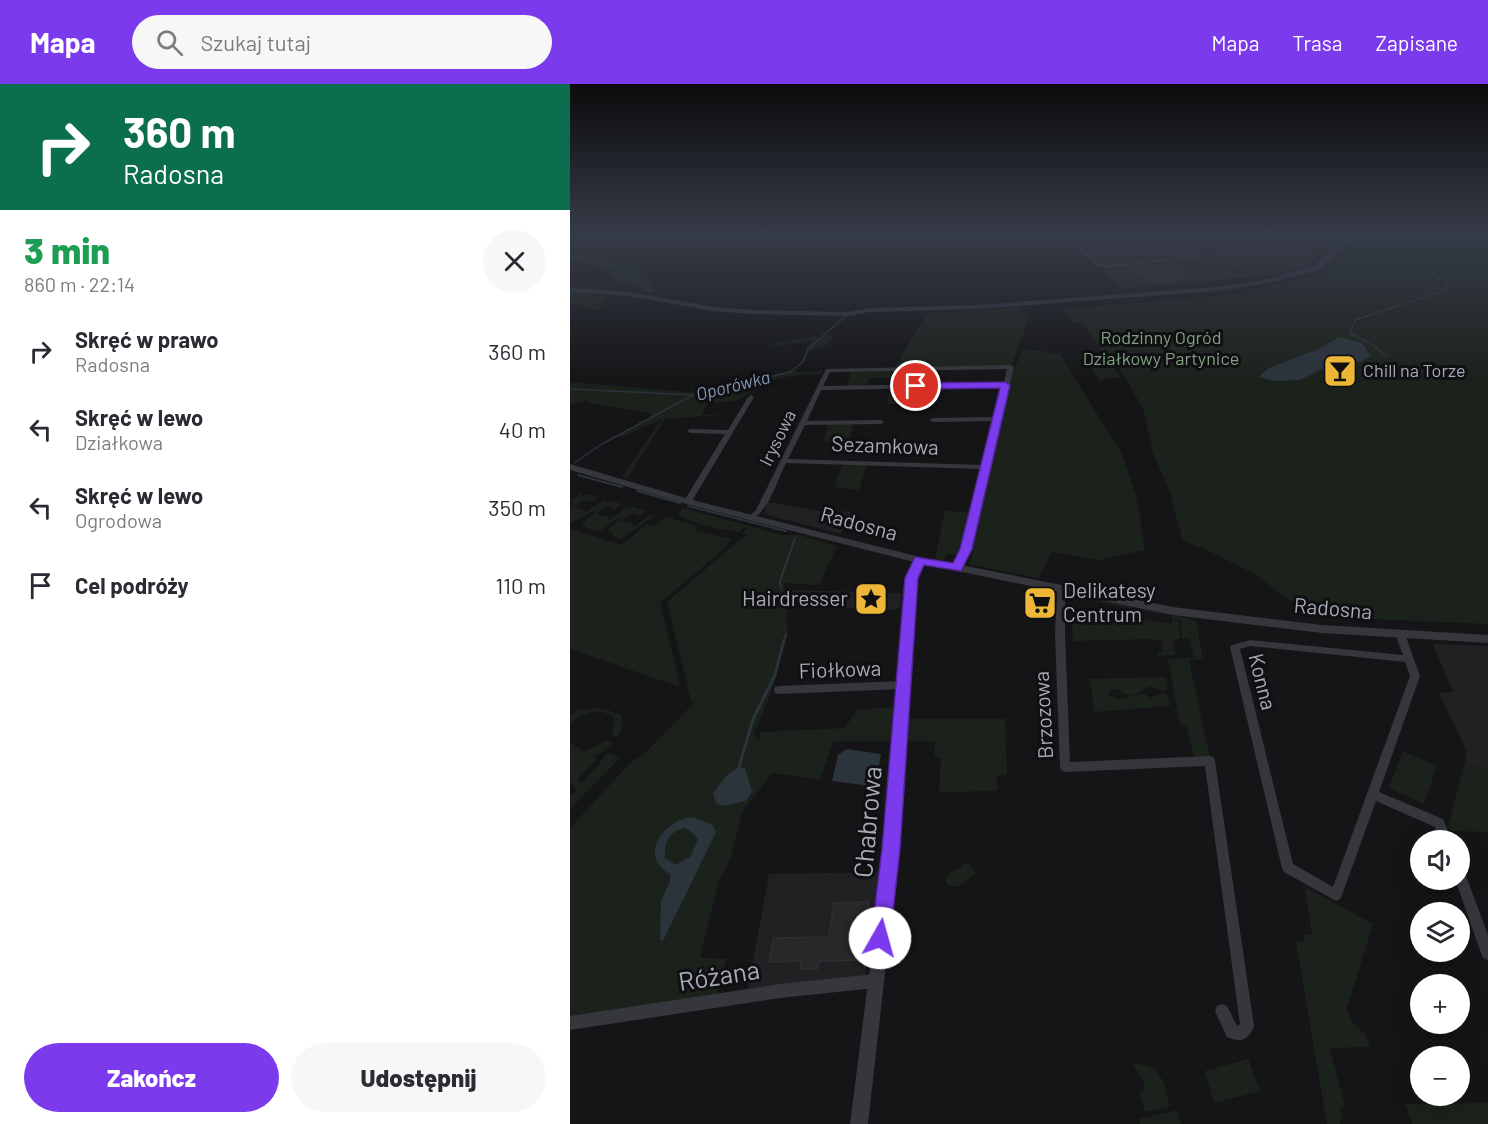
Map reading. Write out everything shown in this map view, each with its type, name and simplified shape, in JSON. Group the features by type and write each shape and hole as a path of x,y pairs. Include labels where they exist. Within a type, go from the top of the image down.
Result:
{"street":[{"name":"Irysowa","path":"752,518 759,511 828,370 1011,367 1005,385"},
{"path":"819,388 1005,385 969,538 956,568"},
{"path":"688,501 694,495 728,432 751,397"},
{"path":"933,420 998,419"},
{"path":"801,423 881,422"},
{"path":"690,431 728,432"},
{"name":"Sezamkowa","path":"783,461 986,467"},
{"name":"Radosna","path":"575,469 752,518 920,560 1061,590 1196,615 1322,629 1488,639"},
{"name":"Chabrowa","path":"859,1124 891,849 909,596 911,578 920,560"},
{"name":"Brzozowa","path":"1061,590 1059,634 1065,767 1210,761 1247,1026 1244,1031 1240,1034 1232,1032 1222,1011"},
{"path":"1400,634 1415,676 1372,794 1439,823 1442,830"},
{"name":"Konna","path":"1372,794 1336,895 1288,868 1235,647 1239,644 1410,659"},
{"name":"Fiołkowa","path":"779,690 903,685"},
{"path":"1465,890 1488,953"},
{"name":"Różana","path":"570,1023 780,991 875,981"}],"shaded area":[{"path":"1116,285 1169,285 1121,289"},
{"path":"1339,337 1362,343 1371,356 1360,362 1322,369 1300,380 1274,381 1259,377 1267,369 1321,348"},
{"path":"767,502 838,514 842,511 851,512 841,534 764,514"},
{"path":"790,590 901,593 900,607 892,610 799,607 786,601"},
{"path":"1433,644 1488,646 1488,767 1464,766 1467,752 1439,693 1453,692"},
{"path":"847,749 881,754 878,772 871,786 832,781 838,755"},
{"path":"739,767 745,768 752,792 746,801 723,806 716,803 713,793 728,774"},
{"path":"692,817 712,824 716,832 663,941 660,939 661,901 670,881 670,874 660,867 655,849 664,832 682,820","holes":["685,828 698,840 690,857 676,865 665,858 666,843 671,835"]},
{"path":"879,872 865,976 748,989 769,874"}],"green space":[{"path":"570,285 600,288 579,292 608,297 598,311 570,303"},
{"path":"624,285 653,285 657,290 647,293"},
{"path":"1274,285 1488,285 1488,624 1326,617 1322,603 1291,602 1255,574 1207,550 1183,541 1169,490 1153,453 1143,408 1116,363 1108,360 1082,322 1073,323 1065,309 1250,293 1250,290"},
{"path":"1018,307 1021,313 1030,316 1011,366 894,368 928,313"},
{"path":"831,333 832,338 826,345 807,352 806,349 813,340 776,346 770,344 818,336 816,339"},
{"name":"Rodzinny Ogród Działkowy Partynice","path":"1023,349 1060,354 1123,456 1137,499 1145,550 1100,560 1052,552 1038,578 969,564 1013,371"},
{"path":"1110,362 1121,377 1099,380 1088,364"},
{"path":"797,369 797,372 823,371 821,374 789,376 758,383 748,395 737,400 708,403 701,415 736,414 665,419 627,479 622,477 662,419 619,438 619,435 648,420 652,414 586,402 593,399 570,405 570,382 686,392 707,390 709,393"},
{"path":"896,370 894,378 869,378 867,385 847,386 851,371"},
{"path":"890,388 915,388 910,404 887,404"},
{"path":"828,424 853,424 849,441 824,441"},
{"path":"842,465 867,465 859,490 834,487"},
{"path":"582,492 581,497 586,494 598,497 592,502 584,500 573,507 585,510 585,513 605,499 605,504 609,500 622,504 615,509 608,506 596,514 609,517 609,520 628,506 628,510 633,507 646,511 639,516 632,513 620,521 633,524 633,528 652,513 652,517 657,515 619,540 608,530 623,515 598,532 581,526 599,508 570,524 570,508 574,504 570,502"},
{"path":"683,508 781,535 799,535 837,546 819,585 784,583 788,633 773,687 754,734 758,740 761,732 845,728 857,710 894,707 891,741 833,741 820,780 772,773 743,811 729,862 719,880 700,958 726,959 717,995 570,1018 570,828 630,763 644,754 694,703 691,701 667,602 747,534 742,534 747,528 744,527 740,532 691,521 677,514"},
{"path":"945,511 971,512 963,541 956,555 947,554 943,560 935,559"},
{"path":"666,517 698,526 695,530 731,539 726,547 660,603 680,685 677,686 570,649 570,529 622,545 647,524 655,526"},
{"path":"1071,595 1196,620 1203,659 1189,660 1210,758 1195,759 1186,725 1180,725 1168,659 1194,658 1189,638 1182,639 1181,620 1172,619 1172,616 1069,597"},
{"path":"1122,610 1141,613 1141,618 1171,624 1172,620 1179,621 1180,639 1172,639 1176,655 1158,656 1157,653 1163,652 1161,641 1154,639 1073,641 1072,623 1134,624 1133,613"},
{"path":"1165,677 1168,689 1163,691 1149,686 1131,695 1124,694 1117,689 1111,690 1109,695 1118,700 1144,693 1150,698 1164,693 1168,696 1170,706 1094,712 1090,679"},
{"path":"602,708 621,715 623,723 618,737 612,735 615,720 605,713 593,712 570,723 570,715 579,710"},
{"path":"908,719 1005,719 1007,775 997,776 997,791 939,792 941,758 934,757 935,741 906,741"},
{"path":"606,741 613,743 605,751 581,762 592,757 597,759 577,780 582,783 608,753 620,758 570,809 570,796 577,791 570,782 570,742 584,752"},
{"path":"1403,751 1437,766 1424,804 1389,788"},
{"path":"1464,766 1488,767 1488,832 1450,830 1448,826"},
{"path":"963,864 970,864 976,874 958,887 948,885 945,879 947,876 952,871 961,868"},
{"path":"1305,887 1373,924 1347,1008 1352,1022 1365,1034 1370,1047 1330,1048 1345,1107 1340,1107 1343,1119 1339,1119 1340,1124 1327,1124 1296,942 1304,941 1304,935 1312,935"},
{"path":"1248,1059 1260,1091 1214,1103 1205,1071"},
{"path":"1132,1062 1155,1069 1163,1081 1170,1106 1145,1112 1139,1093 1144,1089 1144,1082"},
{"path":"1470,1103 1488,1103 1488,1124 1412,1124 1405,1104 1410,1104 1410,1106 1470,1106"},
{"path":"1177,1110 1181,1124 1140,1124 1139,1119"}],"building":[{"path":"869,902 861,960 819,961 817,969 800,969 801,961 769,962 774,938 829,937 834,903"}],"waterway":[{"path":"643,285 651,292"},
{"path":"570,290 629,294 713,309 848,314 870,310 977,307 1217,289 1247,285"},
{"path":"1442,291 1447,285"},
{"path":"1349,335 1355,320 1440,292"},
{"name":"Oporówka","path":"693,395 790,372 803,362 808,349 848,314"},
{"path":"1350,333 1369,343"},
{"path":"1371,344 1387,356"},
{"path":"570,389 693,395"},
{"name":"Oporówka","path":"574,463 602,444 693,395"},
{"path":"578,475 622,487"},
{"path":"637,491 680,503"},
{"path":"688,506 786,531"},
{"path":"781,588 780,581 795,538"},
{"path":"784,641 786,634"},
{"path":"739,767 753,719 775,675 784,640"}],"place":[{"name":"Chill na Torze","path":"1340,371"},
{"name":"Hairdresser","path":"871,599"},
{"name":"Delikatesy Centrum","path":"1040,603"}],"route":[{"path":"880,938 891,849 911,578 920,560 956,568 966,549 1005,385 916,386"}]}
